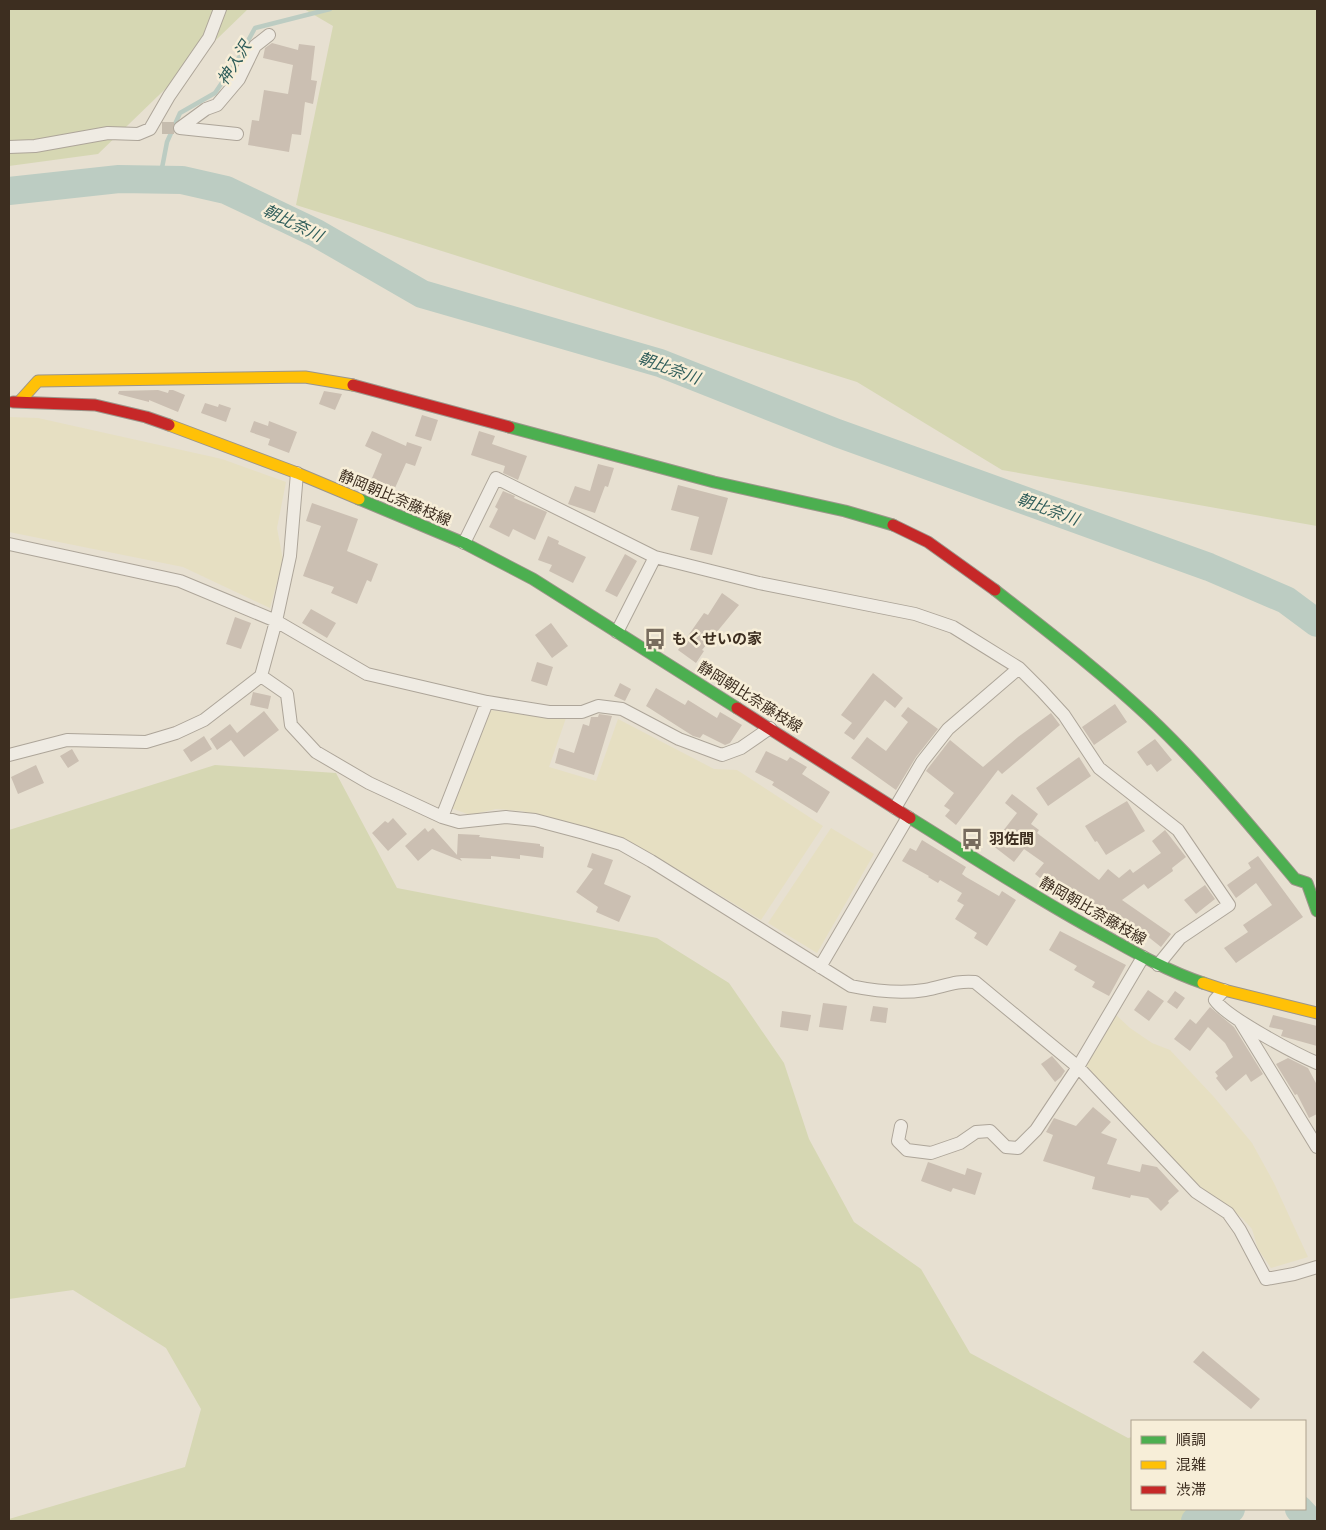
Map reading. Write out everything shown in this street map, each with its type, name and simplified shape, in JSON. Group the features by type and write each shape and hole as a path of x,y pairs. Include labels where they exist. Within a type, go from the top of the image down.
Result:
{"street":[{"path":"9,147 35,146 108,133 138,134 156,128 169,96 208,38 220,9"},
{"path":"238,134 180,128 206,109 217,105 239,79 255,46 269,35"},
{"path":"14,402 38,381 305,377 341,382 714,482 845,511 892,524 928,542 981,579 1114,685 1149,717 1218,788 1295,879 1307,883 1317,911"},
{"name":"静岡朝比奈藤枝線","path":"14,402 95,405 146,417 297,473 464,542 533,579 1054,908 1158,965 1182,976 1224,990 1317,1013"},
{"path":"9,755 67,740 146,742 176,733 204,720 261,676 276,621 290,556 297,473"},
{"path":"464,542 496,478 655,557 759,583 915,614 953,627 1019,668 1064,715 1099,768 1178,830 1229,905 1180,938 1158,965"},
{"path":"9,544 180,581 276,621 367,674 487,702 549,712 582,712 598,706 622,709 680,740 722,755 741,748 770,728"},
{"path":"617,632 655,557"},
{"path":"895,808 922,762 948,729 1019,668"},
{"path":"261,676 287,694 292,725 316,752 369,783 442,817 459,822 506,817 535,820 584,832 621,844 851,986 871,990 925,990 963,980 975,982 1078,1067 1196,1192 1228,1213 1240,1230 1266,1279 1294,1274 1317,1267"},
{"path":"442,817 487,702"},
{"path":"820,967 908,817"},
{"path":"900,1126 898,1141 907,1150 931,1153 960,1143 976,1132 990,1132 1006,1147 1018,1148 1036,1130 1078,1067 1143,957"},
{"path":"1224,990 1215,1000 1219,1006 1240,1021 1317,1062"},
{"path":"1240,1021 1317,1147"}],"shaded area":[{"path":"9,417 38,418 222,459 286,482 277,528 283,560 270,608 183,567 9,532"},
{"path":"490,710 542,717 566,718 549,767 596,781 618,719 714,769 737,770 823,826 761,920 652,854 613,835 522,811 496,809 470,815 451,808"},
{"path":"831,828 874,854 817,953 768,923"},
{"path":"1114,1013 1130,1028 1152,1043 1170,1050 1214,1097 1252,1143 1274,1183 1308,1257 1271,1268 1258,1249 1252,1229 1242,1218 1223,1203 1212,1198 1161,1148 1087,1069 1086,1064"}],"green space":[{"path":"9,9 248,9 98,154 9,166"},
{"path":"304,9 1317,9 1317,526 1002,470 857,382 296,205 333,26"},
{"path":"215,765 336,773 397,888 657,938 729,983 784,1063 809,1139 854,1222 921,1269 970,1353 1128,1438 1131,1437 1131,1510 1226,1510 1232,1521 9,1521 9,1519 185,1467 201,1409 166,1348 73,1290 9,1299 9,830"}],"building":[{"path":"272,43 298,50 299,44 315,46 311,80 317,81 313,104 305,102 301,135 292,134 289,152 248,145 252,120 259,121 264,90 288,94 293,65 263,58 265,48"},
{"path":"158,390 168,393 169,390 173,390 185,395 178,412 149,400 149,402 118,394 119,391"},
{"path":"324,391 342,394 335,410 319,404"},
{"path":"205,403 218,407 219,404 231,408 226,422 201,413"},
{"path":"422,415 438,420 431,441 415,436"},
{"path":"254,421 268,426 269,421 297,432 289,453 268,445 270,439 250,432"},
{"path":"372,431 406,446 407,442 422,447 415,466 406,463 395,488 372,478 382,454 365,446"},
{"path":"479,431 495,436 492,444 527,456 518,480 503,473 505,466 471,455"},
{"path":"598,464 614,468 608,487 605,486 595,513 568,504 575,486 590,491"},
{"path":"678,485 728,498 712,555 690,550 699,517 671,510"},
{"path":"503,491 515,496 514,498 547,512 535,540 513,529 509,537 489,527 498,509 495,507"},
{"path":"312,503 358,519 347,551 378,564 371,582 367,580 357,604 331,593 334,587 303,576 321,526 306,521"},
{"path":"548,536 559,541 558,544 586,557 573,583 549,571 552,565 538,560"},
{"path":"625,554 637,561 617,597 605,591"},
{"path":"722,593 739,605 702,650 704,651 696,663 678,650 704,613 708,615"},
{"path":"311,609 336,623 327,638 302,623"},
{"path":"235,617 251,623 241,649 226,644"},
{"path":"551,623 568,646 552,658 535,635"},
{"path":"537,662 553,667 547,686 531,681"},
{"path":"873,673 903,698 895,708 885,700 854,740 844,733 852,723 841,715"},
{"path":"620,683 631,689 625,701 614,696"},
{"path":"656,688 685,705 688,700 717,718 720,712 742,725 730,743 725,745 703,734 700,738 693,736 646,706"},
{"path":"253,692 271,696 268,709 250,705"},
{"path":"1115,704 1127,722 1094,745 1082,727"},
{"path":"908,707 938,729 916,757 896,790 851,758 867,737 886,751 908,722 901,716"},
{"path":"264,711 279,730 244,757 231,740 217,750 210,739 230,724 237,733"},
{"path":"1051,713 1060,725 1002,774 998,770 956,825 945,816 950,810 944,806 954,793 926,771 950,740 983,767 1018,737"},
{"path":"599,714 612,716 594,775 555,763 559,748 574,753 583,724 589,726 591,717 598,717"},
{"path":"204,736 212,749 191,762 183,750"},
{"path":"1155,739 1172,760 1157,772 1151,764 1147,766 1137,752"},
{"path":"72,749 79,761 68,768 60,756"},
{"path":"766,751 787,761 790,757 807,767 802,774 830,792 817,813 772,785 774,782 755,772"},
{"path":"1079,757 1091,776 1048,806 1036,788"},
{"path":"36,765 44,783 18,794 11,777"},
{"path":"1012,794 1038,814 1031,824 1039,830 1037,833 1099,880 1108,869 1119,878 1130,869 1133,873 1161,853 1152,841 1165,830 1186,857 1172,868 1173,871 1148,889 1144,884 1122,900 1171,934 1161,947 1132,924 1127,930 1098,910 1095,914 1080,903 1083,899 1050,875 1045,882 1035,874 1044,863 1024,849 1014,862 992,845 1017,813 1005,803"},
{"path":"1127,801 1145,831 1106,855 1085,826"},
{"path":"393,818 407,834 388,851 372,833 385,821 388,823"},
{"path":"425,828 428,832 433,828 457,855 458,834 480,835 479,837 540,844 540,846 544,847 543,858 520,855 520,859 491,856 491,859 460,858 462,861 432,849 418,861 405,846"},
{"path":"922,840 966,867 962,874 966,877 999,896 1002,891 1016,900 987,946 974,938 977,933 955,919 964,905 957,901 962,893 940,880 938,883 902,861 910,848 916,851"},
{"path":"592,853 613,860 604,884 631,896 619,922 596,912 598,907 576,892 593,869 587,867"},
{"path":"1258,856 1303,917 1236,963 1224,948 1248,932 1243,925 1272,905 1256,883 1236,898 1227,885 1251,868 1248,863"},
{"path":"1205,885 1215,899 1196,914 1184,900"},
{"path":"1060,931 1126,965 1109,996 1092,987 1095,982 1074,970 1077,966 1049,950"},
{"path":"1148,990 1164,1001 1149,1021 1134,1010"},
{"path":"1175,991 1185,998 1177,1009 1167,1002"},
{"path":"823,1003 847,1006 843,1030 819,1027"},
{"path":"873,1006 888,1008 886,1023 870,1021"},
{"path":"1210,1007 1234,1027 1263,1074 1251,1082 1246,1074 1226,1091 1216,1078 1218,1076 1215,1072 1233,1057 1225,1043 1208,1027 1190,1051 1174,1039 1190,1019 1196,1024"},
{"path":"782,1011 811,1015 808,1031 780,1027"},
{"path":"1273,1015 1317,1026 1317,1046 1281,1036 1283,1030 1269,1027"},
{"path":"1052,1056 1065,1071 1055,1082 1041,1064"},
{"path":"1288,1058 1308,1068 1317,1085 1317,1114 1309,1118 1297,1094 1295,1095 1276,1064"},
{"path":"1093,1107 1111,1122 1101,1133 1117,1139 1107,1164 1140,1172 1142,1164 1157,1167 1179,1191 1161,1211 1148,1198 1131,1195 1130,1198 1092,1189 1095,1177 1043,1161 1053,1135 1046,1132 1054,1118 1076,1126"},
{"path":"928,1162 965,1175 967,1168 982,1173 975,1195 953,1188 951,1192 921,1181"},
{"path":"1203,1351 1260,1399 1251,1409 1193,1362"}],"waterway":[{"name":"神入沢","path":"153,179 162,168 167,142 180,113 215,93 238,59 255,28 330,9"},
{"name":"朝比奈川","path":"9,191 119,179 182,180 226,190 316,233 422,294 660,363 837,433 1209,567 1286,600 1317,623"},
{"path":"1195,1521 1228,1510"},
{"path":"1300,1510 1310,1521"}],"tunnel":[{"path":"162,128 180,128"}],"traffic: fast":[{"path":"509,427 714,482 845,511 893,525"},
{"path":"359,499 464,543 533,579 737,708"},
{"path":"995,590 1092,667 1168,735 1224,795 1295,879 1307,883 1317,911"},
{"path":"910,818 1076,920 1151,961 1203,983"}],"traffic: slow":[{"path":"20,401 38,381 305,377 353,385"},
{"path":"169,425 297,473 359,499"},
{"path":"1203,983 1317,1013"}],"traffic: jam":[{"path":"353,385 509,427"},
{"path":"13,402 95,405 146,417 169,425"},
{"path":"893,525 928,542 995,590"},
{"path":"737,708 910,818"}],"place":[{"name":"もくせいの家","path":"655,639"},
{"name":"羽佐間","path":"972,839"}]}
